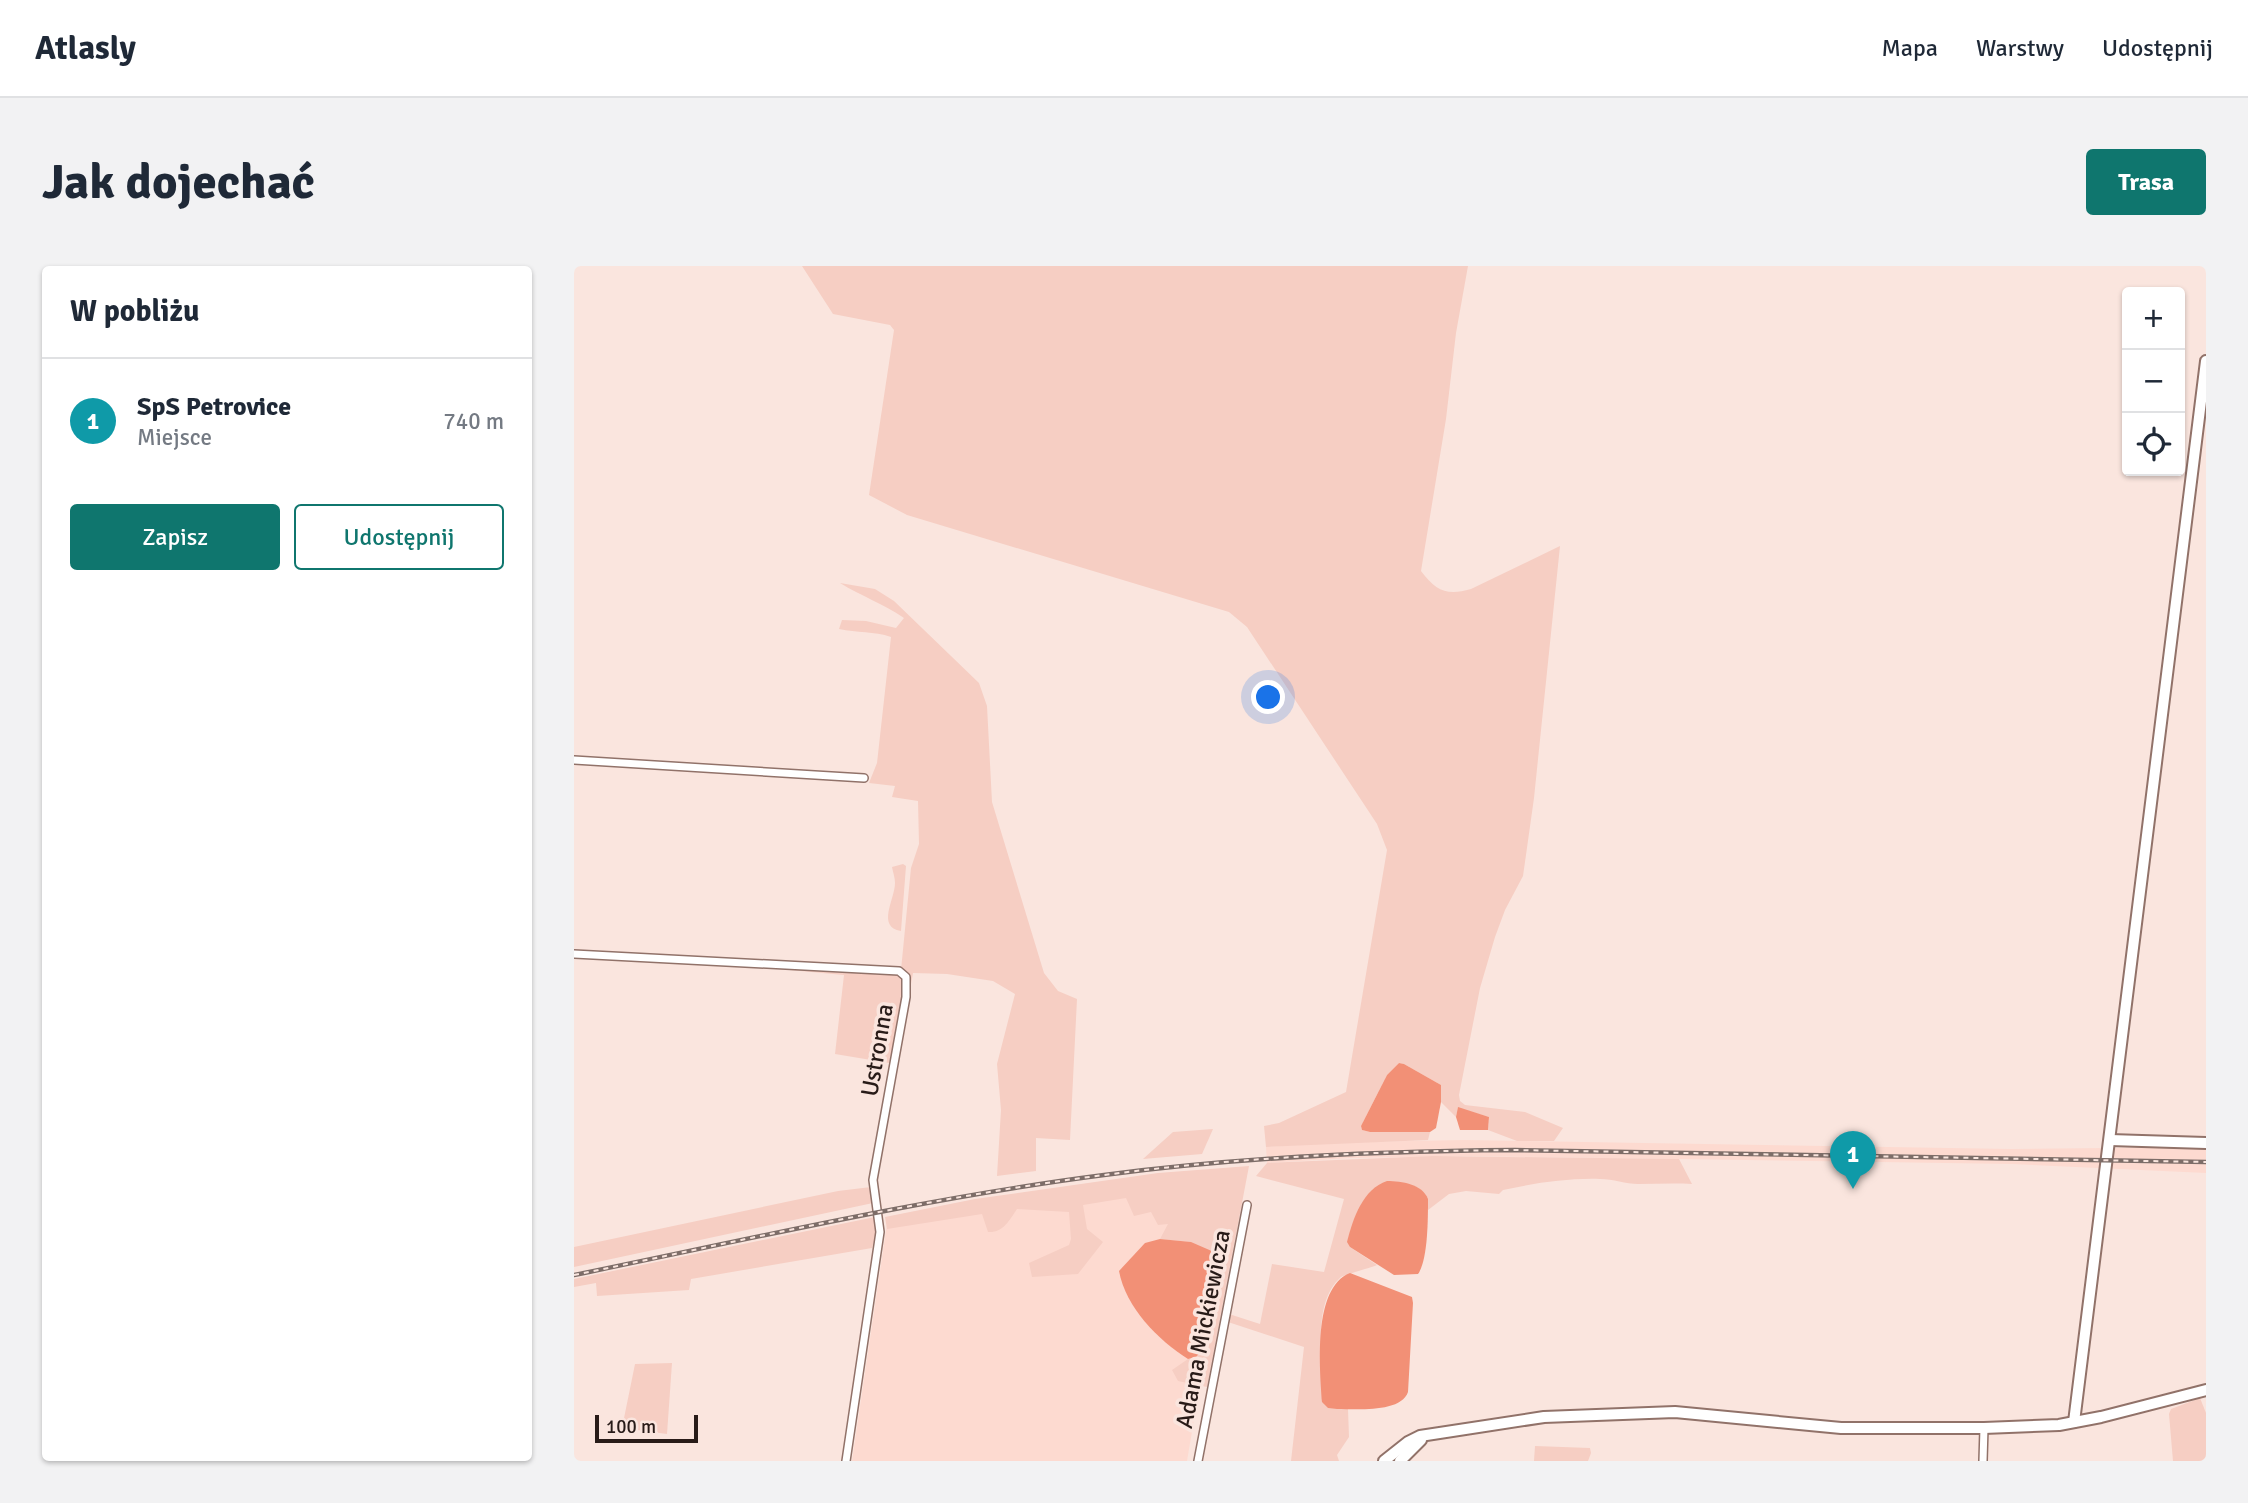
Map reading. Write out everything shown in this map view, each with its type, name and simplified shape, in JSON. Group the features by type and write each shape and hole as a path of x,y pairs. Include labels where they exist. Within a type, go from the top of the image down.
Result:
{"main road":[{"path":"2074,1422 2206,361"},
{"path":"2110,1140 2206,1143"},
{"path":"1384,1461 1420,1436 1544,1417 1675,1412 1842,1428 2059,1425 2206,1390"},
{"path":"1400,1461 1425,1436"}],"street":[{"path":"574,760 864,778"},
{"name":"Ustronna","path":"574,954 899,971 906,976 906,997 873,1180 880,1232 846,1461"},
{"name":"Adama Mickiewicza","path":"1198,1461 1247,1205"},
{"path":"1983,1461 1984,1428"}],"shaded area":[{"path":"802,266 1468,266 1421,571 1443,590 1463,591 1560,546 1534,798 1523,876 1505,910 1480,988 1459,1095 1460,1101 1465,1105 1525,1112 1563,1128 1554,1141 1517,1141 1488,1130 1489,1117 1458,1108 1456,1117 1441,1102 1441,1085 1399,1063 1387,1075 1361,1126 1362,1130 1430,1132 1428,1140 1266,1147 1264,1126 1279,1123 1346,1092 1387,850 1377,824 1247,627 1229,612 907,515 869,495 894,330 890,325 833,314"},
{"path":"840,583 875,589 894,601 979,683 987,706 992,802 1044,973 1058,991 1077,999 1070,1140 1036,1138 1036,1171 997,1176 1001,1110 997,1064 1015,994 993,981 947,974 913,973 911,984 901,970 911,868 919,844 918,801 892,797 895,786 869,783 877,763 891,637 839,629 842,620 866,621 896,628 904,618"},
{"path":"903,864 906,866 901,931 890,924 888,918 895,883 892,867"},
{"path":"745,966 898,973 903,977 904,994 889,1063 835,1054 844,975"},
{"path":"1399,1063 1441,1085 1436,1128 1430,1132 1362,1130 1361,1126 1387,1075"},
{"path":"1458,1107 1489,1117 1488,1130 1460,1130 1456,1117"},
{"path":"1213,1129 1202,1154 1143,1159 1173,1132"},
{"path":"1465,1140 2012,1149 2206,1147 2206,1173 2012,1164 1465,1156 1267,1163 1266,1147"},
{"path":"1433,1156 1679,1159 1692,1184 1638,1184 1605,1179 1576,1179 1515,1187 1499,1194 1466,1191 1449,1194 1428,1210 1428,1199 1350,1247 1377,1265 1341,1277 1331,1289 1325,1304 1321,1339 1328,1408 1348,1409 1349,1437 1337,1455 1339,1461 1291,1461 1304,1347 1228,1322 1229,1314 1260,1324 1272,1264 1324,1272 1344,1199 1256,1176 1267,1163"},
{"path":"1249,1166 1207,1387 1178,1381 1172,1370 1196,1357 1191,1242 1160,1239 1168,1224 1158,1225 1151,1212 1134,1216 1126,1198 1083,1205 1087,1229 1103,1242 1078,1274 1032,1277 1029,1263 1069,1245 1069,1212 1017,1209 1002,1228 993,1232 988,1232 982,1214 887,1229 885,1217 975,1199 1158,1173"},
{"path":"1219,1174 1205,1355 1187,1461 852,1461 887,1224"},
{"path":"1387,1181 1416,1187 1428,1199 1426,1249 1418,1274 1394,1275 1350,1247 1347,1242 1352,1223 1365,1197"},
{"path":"871,1187 873,1203 574,1267 574,1247 838,1191"},
{"path":"875,1217 877,1231 872,1248 691,1279 689,1290 597,1296 596,1283 574,1287 574,1279"},
{"path":"1160,1239 1191,1242 1214,1252 1206,1346 1196,1357 1188,1359 1155,1333 1136,1310 1123,1285 1119,1271 1145,1243"},
{"path":"1350,1273 1412,1297 1408,1392 1397,1404 1366,1409 1337,1409 1328,1408 1322,1402 1320,1351 1324,1312 1329,1295 1338,1281"},
{"path":"672,1363 667,1434 622,1428 635,1364"},
{"path":"2200,1398 2206,1413 2206,1461 2173,1461 2169,1414 2171,1409"},
{"path":"1535,1446 1590,1448 1591,1453 1588,1461 1534,1461"}],"railway":[{"path":"574,1275 970,1195 1104,1175 1257,1159 1515,1150 2206,1162"}],"place":[{"name":"SpS Petrovice","path":"1853,1189"}]}
